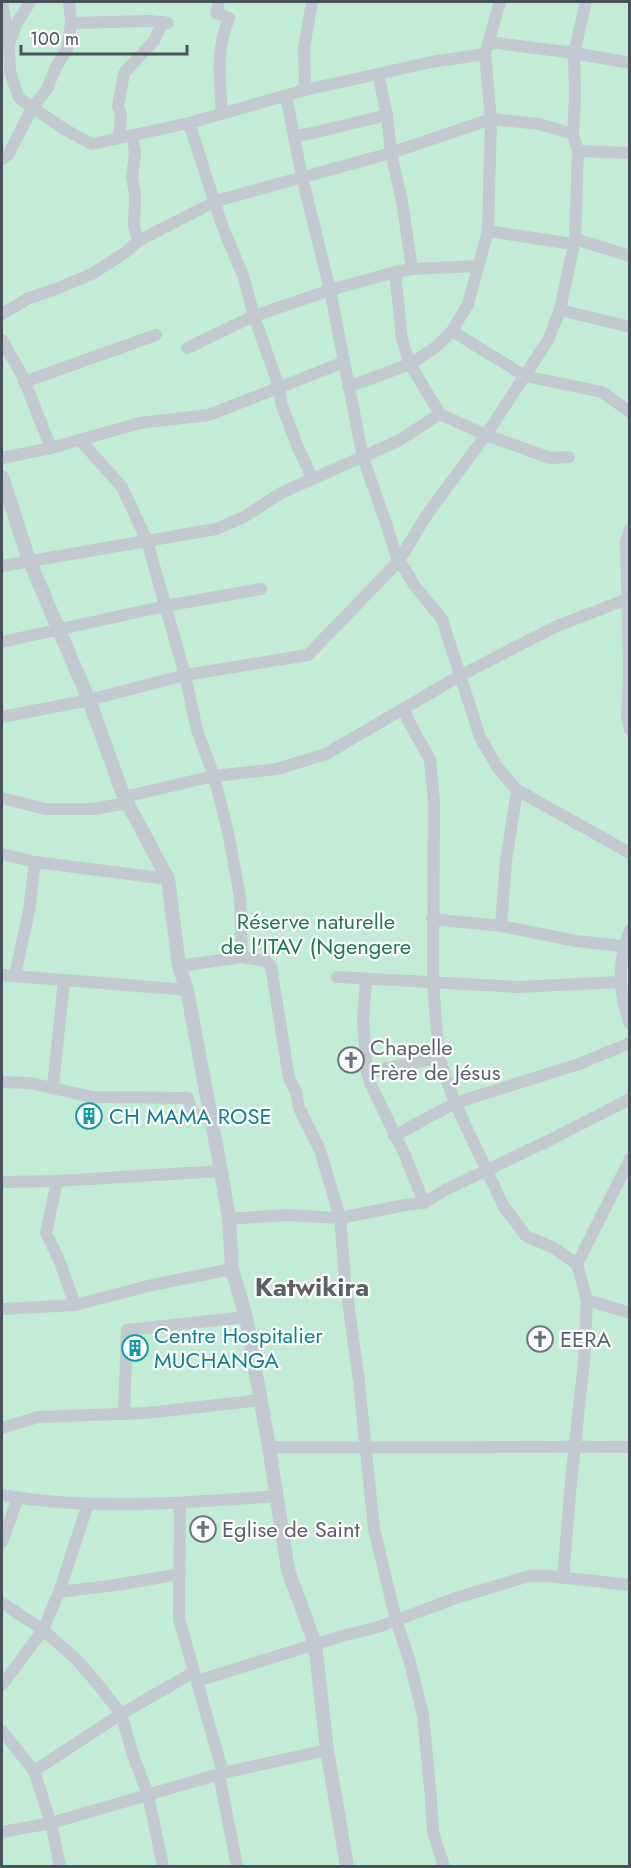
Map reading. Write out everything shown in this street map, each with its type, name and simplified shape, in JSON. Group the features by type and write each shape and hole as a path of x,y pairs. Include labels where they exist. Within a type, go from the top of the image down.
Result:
{"street":[{"path":"2,2 4,44 19,98 64,129 92,144 189,123 305,90 431,62 485,54"},
{"path":"4,44 30,2"},
{"path":"2,159 8,155 32,108 46,89 67,49 70,23 69,2"},
{"path":"219,2 216,13 230,18 221,43 219,58 222,114"},
{"path":"305,90 304,48 312,2"},
{"path":"348,387 410,364 436,347 452,331 468,304 488,231 491,119 485,54 500,2"},
{"path":"2,717 89,700 185,675 308,655 398,562 428,513 486,435 525,376 548,340 560,310 574,241 578,151 573,134 574,52 586,2"},
{"path":"70,23 150,21 165,23 154,41 124,73 118,107 121,115 119,138"},
{"path":"489,42 574,52 630,63"},
{"path":"378,74 387,115 391,153 402,201 412,269"},
{"path":"286,96 302,177 330,290 363,458 398,562 442,619 480,737 497,767 518,790 630,853"},
{"path":"294,136 387,115"},
{"path":"2,314 27,299 92,274 126,252 138,241 216,201 391,153 491,119 539,124 573,134"},
{"path":"189,123 222,225 244,278 254,316 279,387 281,403 312,478"},
{"path":"132,135 135,153 132,177 135,195 134,226 138,241"},
{"path":"578,151 630,153"},
{"path":"488,231 574,241 630,256"},
{"path":"187,348 254,316 330,290 412,269 478,266"},
{"path":"394,272 402,339 410,364 440,414 486,435 550,458 569,457"},
{"path":"560,310 630,327"},
{"path":"452,331 525,376 602,392 630,412"},
{"path":"24,382 156,335"},
{"path":"2,340 24,382 51,448"},
{"path":"2,458 51,448 140,423 209,415 344,362"},
{"path":"2,566 216,529 244,517 281,493 312,478 398,441 440,414"},
{"path":"80,440 122,487 147,541 185,675 197,730 214,776 228,832 240,897 242,957"},
{"path":"2,477 29,560 89,700 125,800 168,879 179,966 187,990 211,1115 229,1219 232,1269 246,1317 288,1570 315,1644 327,1750 347,1866"},
{"path":"630,529 626,541 629,599 627,717 630,730"},
{"path":"2,642 165,606 261,589"},
{"path":"2,798 45,809 93,809 214,776 277,769 326,754 461,675 557,626 629,599"},
{"path":"404,708 430,760 434,802 433,983 439,1058 455,1103 504,1207 525,1236 554,1248 577,1264 587,1300 584,1361 563,1578"},
{"path":"501,926 506,861 518,790"},
{"path":"2,854 35,862 168,879"},
{"path":"15,975 29,911 35,862"},
{"path":"432,920 501,926 576,941 627,947"},
{"path":"630,930 620,982 624,1008 630,1024"},
{"path":"179,966 242,957 266,961 271,966 289,1078 296,1092 299,1108 320,1150 340,1218 374,1528 396,1620 410,1659 423,1715 433,1833 444,1866"},
{"path":"2,975 187,990"},
{"path":"337,977 518,987 620,982"},
{"path":"53,1087 64,980"},
{"path":"366,980 363,1020 367,1072 424,1203"},
{"path":"394,1136 455,1103 579,1064 630,1042"},
{"path":"367,1072 439,1058"},
{"path":"2,1082 30,1083 92,1097 188,1098 196,1116 211,1115"},
{"path":"229,1219 287,1215 340,1218 424,1203 445,1190 630,1099"},
{"path":"577,1264 630,1160"},
{"path":"2,1182 221,1171"},
{"path":"57,1181 46,1233 60,1262 75,1305"},
{"path":"2,1309 75,1305 152,1285 232,1269"},
{"path":"587,1300 630,1313"},
{"path":"124,1414 127,1330 246,1317"},
{"path":"2,1428 38,1417 147,1413 260,1400"},
{"path":"269,1447 366,1449 630,1447"},
{"path":"2,1495 88,1504 180,1503 277,1497"},
{"path":"2,1542 18,1498"},
{"path":"180,1503 179,1619 221,1774 237,1866"},
{"path":"2,1685 43,1630 59,1592 88,1504"},
{"path":"59,1592 180,1574"},
{"path":"34,1770 121,1714 195,1677 378,1627 456,1598 523,1578 538,1576 630,1585"},
{"path":"2,1604 43,1630 75,1659 121,1714 148,1795 163,1866"},
{"path":"2,1731 6,1744 34,1770 51,1823 60,1866"},
{"path":"2,1832 51,1823 221,1774 327,1750"}],"green space":[{"name":"Réserve naturelle de l'ITAV (Ngengere","path":"2,2 629,2 629,1866 2,1866"}],"place":[{"name":"Chapelle Frère de Jésus","path":"351,1060"},
{"name":"CH MAMA ROSE","path":"89,1116"},
{"name":"EERA","path":"540,1339"},
{"name":"Centre Hospitalier MUCHANGA","path":"135,1348"},
{"name":"Eglise de Saint","path":"203,1529"}],"district":[{"name":"Katwikira","path":"312,1287"}]}
